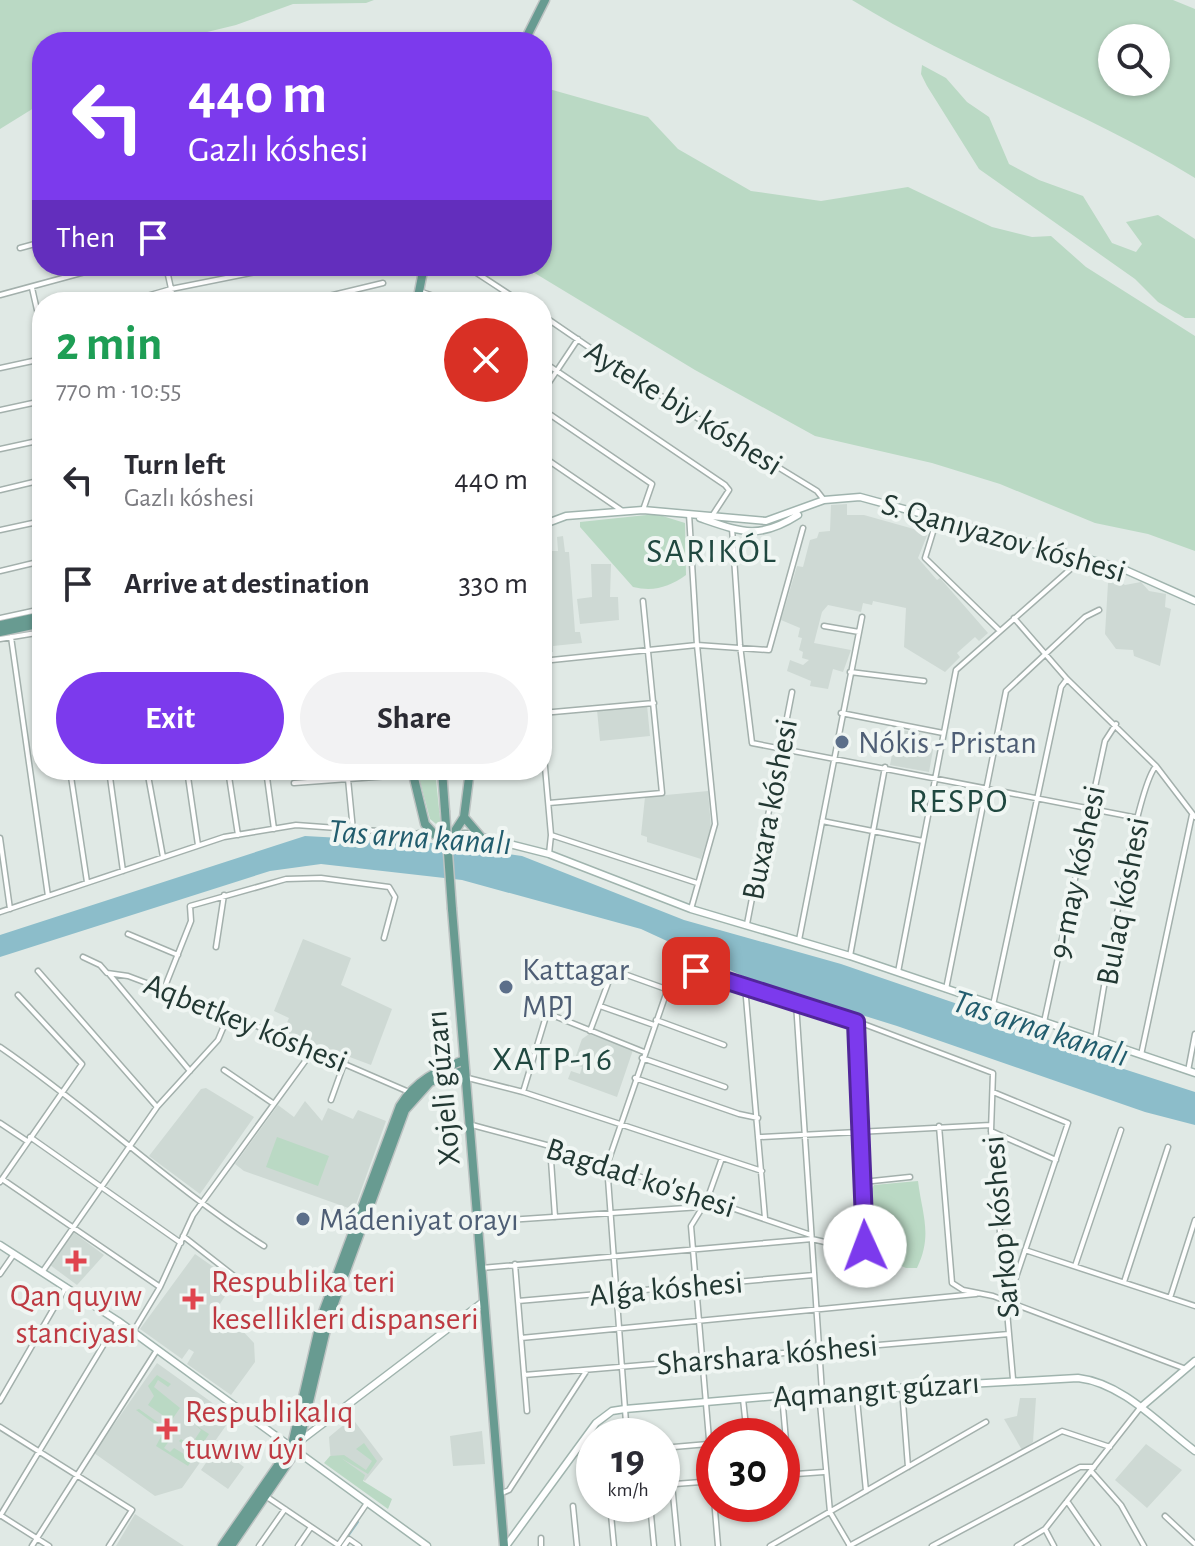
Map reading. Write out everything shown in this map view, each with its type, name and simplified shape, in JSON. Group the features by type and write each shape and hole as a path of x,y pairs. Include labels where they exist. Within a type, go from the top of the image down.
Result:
{"main road":[{"path":"529,32 545,0"},
{"path":"419,291 422,276"},
{"path":"0,625 32,618"},
{"path":"0,632 32,625"},
{"path":"414,780 425,824 435,835"},
{"name":"Xojeli gúzarı","path":"443,780 464,1060 461,1071 469,1124 505,1546"},
{"path":"453,834 465,825 469,780"},
{"path":"419,834 425,824"},
{"path":"465,825 481,837"},
{"path":"363,1216 395,1117 409,1092 432,1073 461,1071"},
{"path":"235,1544 295,1445 328,1309 405,1110 430,1082 461,1071"},
{"path":"222,1546 295,1445"}],"street":[{"path":"20,248 32,245"},
{"path":"0,295 71,276"},
{"path":"168,276 172,292"},
{"path":"161,292 236,276"},
{"path":"481,276 506,292"},
{"path":"346,292 383,283"},
{"path":"31,287 32,292"},
{"name":"Ayteke biy kóshesi","path":"552,322 653,391 817,491 824,500"},
{"path":"552,377 578,339"},
{"path":"0,368 32,361"},
{"path":"552,367 725,485 729,490 712,516"},
{"path":"0,410 32,403"},
{"path":"552,416 652,484 643,510"},
{"path":"0,449 32,442"},
{"path":"552,463 621,510"},
{"path":"0,490 32,482"},
{"name":"S. Qanıyazov kóshesi","path":"689,514 732,528 764,533 824,500 860,497 1084,557 1132,573 1195,601"},
{"name":"S. Qanıyazov kóshesi","path":"552,521 566,516 621,510 766,521 810,508"},
{"path":"689,514 697,645 715,824 691,909"},
{"path":"937,519 925,558 999,630"},
{"path":"0,530 32,523"},
{"path":"732,528 740,645 752,743 1138,818"},
{"path":"552,660 697,645 740,645 769,650 803,528"},
{"path":"1071,554 1071,569"},
{"path":"898,972 956,670 1084,557"},
{"path":"0,571 32,563"},
{"path":"549,803 662,793 643,601"},
{"path":"946,989 1006,691 1044,653 1099,610"},
{"path":"0,618 32,611"},
{"path":"799,943 832,759 862,617"},
{"path":"1014,618 1067,679 1156,766 1194,815 1141,1055"},
{"path":"824,626 859,632"},
{"path":"0,639 32,634"},
{"path":"11,637 48,896"},
{"path":"850,672 924,681"},
{"path":"993,1005 1061,687 1067,679"},
{"name":"Buxara kóshesi","path":"746,926 792,692"},
{"path":"552,712 654,703"},
{"path":"841,713 943,733"},
{"name":"9-may kóshesi","path":"1044,1022 1105,741 1116,724"},
{"name":"Bulaq kóshesi","path":"1095,1039 1147,777 1156,766"},
{"path":"850,956 885,767"},
{"path":"72,780 87,883"},
{"path":"110,780 123,871"},
{"path":"149,780 163,857"},
{"path":"188,780 198,845"},
{"path":"230,780 238,835"},
{"path":"267,780 274,829"},
{"path":"294,783 334,780"},
{"path":"348,780 353,830"},
{"path":"547,780 551,835 549,854"},
{"path":"822,821 923,841"},
{"path":"0,912 198,845 296,825 453,834"},
{"path":"551,835 697,883"},
{"path":"481,837 549,854 691,909 850,956 1191,1072 1195,1034"},
{"path":"0,838 10,909"},
{"path":"164,989 191,921 190,906 286,879 321,878 385,885 395,897 384,938"},
{"path":"216,947 224,895"},
{"path":"128,934 178,955"},
{"name":"Aqbetkey kóshesi","path":"83,957 107,973 164,989 229,1014 315,1048 409,1092"},
{"path":"481,1268 611,1255 812,1237 863,1251 856,1022 676,965 607,1165 608,1216 611,1255 616,1292 626,1418"},
{"path":"590,1031 613,970 666,989"},
{"path":"38,971 157,1107"},
{"path":"107,973 190,1071"},
{"path":"745,986 765,1218"},
{"path":"18,995 82,1064 1,1180 160,1287"},
{"path":"796,1002 817,1312 824,1472 830,1512 850,1546 1062,1431 1110,1447"},
{"path":"600,1006 724,1045"},
{"path":"523,1092 547,1013 725,1087"},
{"path":"43,1271 157,1107 218,1040 229,1014"},
{"name":"Sarkop kóshesi","path":"856,1022 993,1073 991,1128 1013,1379"},
{"path":"0,1047 51,1082 129,1146 264,1246"},
{"path":"133,1332 160,1287 203,1200 315,1048"},
{"path":"331,1100 345,1061"},
{"path":"224,1070 274,1104"},
{"path":"461,1071 762,1171"},
{"path":"635,1078 758,1118"},
{"path":"993,1092 1068,1123 1007,1304"},
{"path":"0,1123 100,1186 181,1243"},
{"name":"Bagdad ko'shesi","path":"469,1124 550,1146 765,1218 812,1237"},
{"path":"760,1137 939,1126 991,1128 1056,1160"},
{"path":"939,1126 952,1283 976,1294"},
{"path":"1075,1266 1121,1130"},
{"path":"550,1146 555,1217"},
{"path":"1124,1282 1168,1147"},
{"path":"707,1418 691,1226 707,1200 722,1158"},
{"path":"863,1182 910,1177"},
{"path":"477,1222 608,1216 701,1207"},
{"path":"1170,1298 1195,1220"},
{"path":"183,1236 234,1276"},
{"path":"0,1245 118,1321 295,1445 424,1545"},
{"path":"1025,1250 1195,1306"},
{"path":"0,1274 14,1254"},
{"path":"515,1264 527,1411"},
{"name":"Alǵa kóshesi","path":"518,1301 814,1275"},
{"path":"0,1401 66,1287"},
{"path":"521,1338 817,1312 976,1294 993,1296 1007,1304 1192,1365"},
{"path":"295,1445 483,1302"},
{"path":"49,1546 0,1516 118,1321"},
{"name":"Sharshara kóshesi","path":"524,1375 1009,1334"},
{"path":"32,1546 79,1476 89,1452 157,1350"},
{"path":"1017,1546 1045,1529 1140,1408 1192,1365"},
{"path":"500,1494 509,1490 587,1370"},
{"name":"Aqmangıt gúzarı","path":"505,1546 596,1423 612,1411 625,1409 856,1389 1013,1379 1088,1379 1102,1384 1140,1408 1195,1451"},
{"path":"901,1387 908,1467"},
{"path":"856,1389 866,1491"},
{"path":"782,1395 784,1418"},
{"path":"743,1399 745,1418"},
{"path":"770,1546 986,1422"},
{"path":"0,1427 132,1510 109,1546"},
{"path":"932,1546 1080,1467 1093,1469 1121,1505 1144,1546"},
{"path":"800,1474 824,1472"},
{"path":"266,1496 340,1546"},
{"path":"1067,1501 1098,1546"},
{"path":"340,1546 367,1503"},
{"path":"573,1506 577,1546"},
{"path":"259,1546 285,1509"},
{"path":"1165,1516 1195,1544"},
{"path":"612,1522 614,1546"},
{"path":"652,1522 654,1546"},
{"path":"676,1522 678,1546"},
{"path":"716,1522 718,1546"},
{"path":"298,1546 311,1527"},
{"path":"1045,1529 1054,1546"},
{"path":"541,1538 541,1546"},
{"path":"340,1546 349,1539 359,1546"}],"shaded area":[{"path":"847,504 847,515 864,515 928,533 918,558 937,580 940,578 988,633 979,641 975,637 957,653 960,657 945,672 904,647 906,608 873,601 872,605 863,603 861,612 828,605 822,612 814,643 851,650 843,672 833,669 828,689 810,686 811,681 787,671 790,660 803,665 809,660 802,658 803,652 799,650 802,638 798,637 800,628 781,620 797,566 803,567 810,540 817,538 819,532 830,531 831,505"},
{"path":"563,536 565,552 569,552 575,632 580,632 582,643 553,646 552,652 552,551 558,551 557,537"},
{"path":"591,564 611,564 610,597 618,597 619,620 580,624 577,599 592,597"},
{"path":"1115,579 1125,585 1141,582 1149,591 1166,594 1165,607 1171,609 1160,666 1134,656 1133,650 1116,649 1105,634 1108,583"},
{"path":"647,705 650,736 600,741 597,710"},
{"path":"897,729 928,735 926,743 934,745 929,772 890,765"},
{"path":"708,791 711,827 701,859 647,842 647,837 641,835 645,797"},
{"path":"303,939 351,958 341,985 392,1009 371,1065 283,1032 289,1018 274,1011"},
{"path":"589,1034 633,1050 617,1097 568,1079 571,1071 580,1074 582,1067 573,1064 582,1039"},
{"path":"206,1088 254,1117 200,1194 149,1156 201,1089"},
{"path":"305,1101 322,1121 328,1108 353,1119 358,1110 386,1121 354,1210 244,1171 235,1164 278,1105 294,1117"},
{"name":"Qan quyıw stanciyası","path":"73,1232 104,1255 77,1285 50,1265"},
{"path":"195,1254 232,1280 233,1284 214,1313 225,1321 232,1313 239,1319 236,1324 254,1343 255,1362 231,1395 187,1364 194,1352 189,1349 182,1359 140,1329"},
{"name":"Respublikalıq tuwıw úyi","path":"157,1363 232,1417 182,1488 155,1496 94,1453"},
{"path":"1020,1398 1036,1398 1033,1442 1022,1450 1004,1419 1017,1416"},
{"path":"352,1418 383,1459 365,1481 339,1463 331,1464 329,1437"},
{"path":"482,1431 485,1464 453,1466 450,1436"},
{"path":"1146,1444 1182,1470 1147,1508 1115,1480"},
{"path":"217,1447 244,1467 228,1489 201,1470"},
{"path":"135,1514 184,1546 116,1546"}],"green space":[{"path":"0,0 374,0 366,3 293,4 207,32 32,32 32,109 0,129"},
{"path":"852,0 1173,0 1195,9 1195,178 1110,131 937,47"},
{"path":"922,65 946,78 967,102 989,117 1009,164 1039,180 1083,196 1112,243 1136,252 1142,244 1126,222 1158,215 1195,239 1195,318 1185,318 1158,302 1135,279 979,169 927,86 921,74"},
{"path":"552,90 648,117 678,149 751,191 821,201 908,187 992,227 1032,237 1051,236 1086,267 1195,336 1195,551 1148,534 1095,523 1000,484 932,463 815,436 695,370 540,276 552,276"},
{"path":"656,514 685,523 686,575 655,589 633,587 580,527 580,522"},
{"path":"420,780 436,780 441,828 430,819"},
{"path":"277,1137 329,1156 318,1186 266,1167"},
{"path":"918,1181 925,1224 924,1245 917,1268 906,1268 870,1252 866,1200 874,1185"},
{"path":"157,1375 171,1384 168,1387 158,1380 154,1387 180,1408 171,1421 148,1405 154,1396 148,1386"},
{"path":"139,1409 174,1434 164,1448 170,1452 174,1448 184,1454 188,1448 179,1441 181,1439 197,1450 201,1444 195,1439 201,1430 195,1425 209,1434 188,1466 156,1446 164,1431 136,1410"},
{"path":"364,1443 377,1461 368,1474 341,1458 365,1475 363,1481 392,1499 388,1509 324,1463 330,1456 344,1455 366,1470 372,1461 356,1449"}],"water":[{"path":"305,836 432,843 522,856 684,920 841,964 978,1011 1102,1062 1195,1092 1195,1125 1145,1112 897,1026 756,982 641,929 462,880 321,864 270,871 0,957 0,935"}],"waterway":[{"path":"341,1546 358,1522"}],"place":[{"name":"Nókis - Pristan","path":"842,742"},
{"name":"Kattagar MPJ","path":"506,987"},
{"name":"Mádeniyat orayı","path":"303,1219"},
{"name":"Qan quyıw stanciyası","path":"76,1261"},
{"name":"Respublika teri kesellikleri dispanseri","path":"193,1299"},
{"name":"Respublikalıq tuwıw úyi","path":"167,1429"}],"district":[{"name":"SARIKÓL","path":"712,550"},
{"name":"RESPO","path":"959,800"},
{"name":"XATP-16","path":"553,1058"}],"route":[{"path":"696,971 856,1022 865,1246"}],"water label":[{"name":"Tas arna kanalı","path":"420,836"},
{"name":"Tas arna kanalı","path":"1041,1027"}]}
